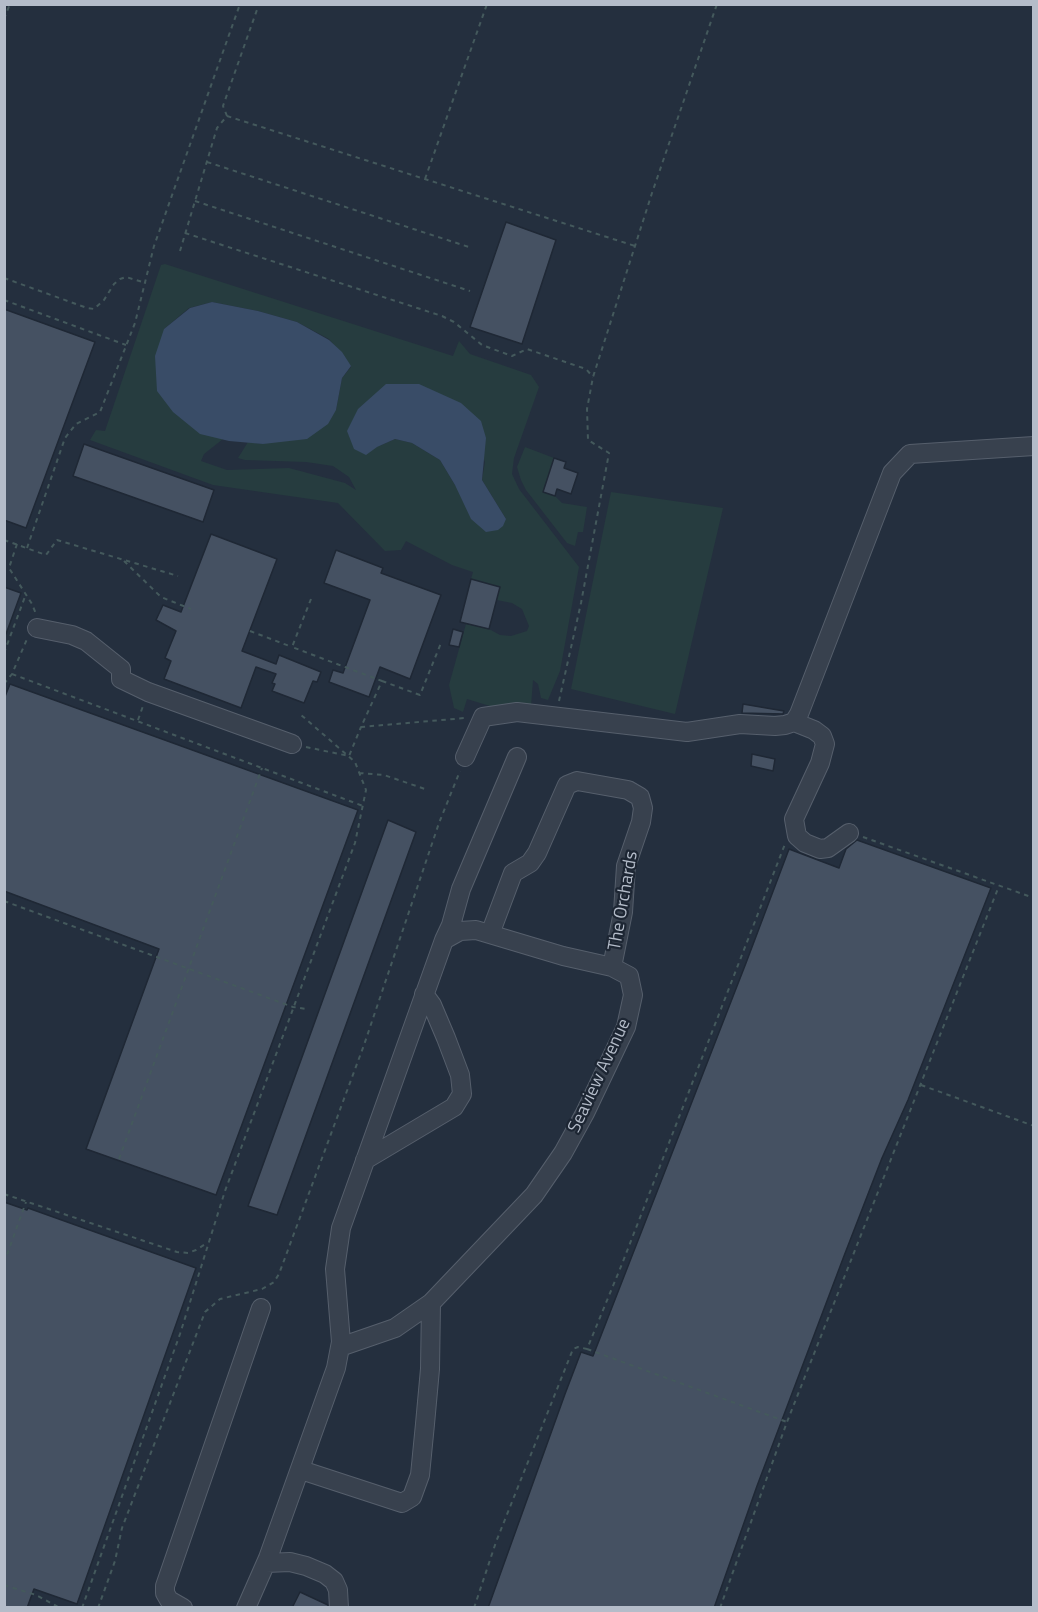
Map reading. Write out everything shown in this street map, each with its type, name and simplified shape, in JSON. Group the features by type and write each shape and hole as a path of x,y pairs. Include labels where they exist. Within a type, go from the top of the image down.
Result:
{"street":[{"path":"465,757 483,717 517,712 687,732 740,724 775,726 794,722 892,473 910,454 1034,446"},
{"path":"36,628 86,640 120,669 121,680 292,744"},
{"path":"794,722 814,730 822,736 825,744 820,763 795,819 797,836 805,843 819,849 828,848 849,833"},
{"path":"246,1608 266,1563 301,1470 336,1368 341,1342 335,1269 341,1228 424,994 451,925 461,889 517,757"},
{"name":"The Orchards","path":"489,934 513,873 530,863 537,853 567,785 578,781 628,790 640,797 643,808 626,866 623,912 612,967"},
{"path":"444,940 460,931 476,930 612,967"},
{"name":"Seaview Avenue","path":"340,1347 395,1328 431,1303 534,1195 563,1153 585,1113 626,1027 633,995 628,976 612,967"},
{"path":"365,1160 454,1107 462,1094 460,1075 450,1047 432,1005 424,994"},
{"path":"301,1470 402,1503 412,1497 420,1475 425,1424 431,1303"},
{"path":"183,1608 169,1600 165,1593 165,1586 261,1308"},
{"path":"266,1563 290,1562 325,1574 334,1581 338,1590 339,1608"}],"path":[{"path":"4,19 10,4"},
{"path":"27,548 65,438 76,424 100,412 135,323 154,246 240,4"},
{"path":"227,116 223,106 259,4"},
{"path":"425,179 487,4"},
{"path":"556,716 581,603 609,453 588,440 587,409 593,377 652,193 717,4"},
{"path":"180,250 217,128 227,116"},
{"path":"227,116 635,246"},
{"path":"207,162 472,248"},
{"path":"195,201 470,291"},
{"path":"185,233 442,316 454,322 482,345 512,356 527,349 586,369 593,377"},
{"path":"4,278 94,309 120,279 126,277 146,283"},
{"path":"4,300 126,345"},
{"path":"4,540 46,555 57,540 178,576"},
{"path":"9,568 17,544"},
{"path":"122,560 161,597 191,609"},
{"path":"4,568 9,568"},
{"path":"4,684 12,674 26,640 36,628 36,615 9,568"},
{"path":"4,653 26,594"},
{"path":"292,646 310,599"},
{"path":"250,631 420,695 441,643"},
{"path":"12,674 363,806"},
{"path":"349,756 382,681"},
{"path":"82,1608 180,1334 225,1191 355,843 366,790 355,762 300,714"},
{"path":"361,727 483,717"},
{"path":"292,744 349,756"},
{"path":"98,1608 115,1561 122,1528 205,1312 220,1299 262,1289 274,1282 279,1275 364,1045 439,822 465,757"},
{"path":"119,1159 262,768"},
{"path":"359,773 384,775 428,790"},
{"path":"587,1349 795,819"},
{"path":"849,833 1034,898"},
{"path":"720,1608 787,1422 999,886"},
{"path":"4,901 293,1007 307,1009"},
{"path":"919,1085 1034,1126"},
{"path":"4,1194 177,1252 188,1253 209,1241"},
{"path":"4,1263 26,1202"},
{"path":"474,1608 496,1542 573,1349 578,1347 587,1349 787,1422"},
{"path":"4,1585 36,1595 60,1608"}],"green space":[{"path":"165,264 453,356 459,341 470,354 531,375 539,387 514,458 512,474 519,489 579,567 560,671 548,700 541,698 538,684 533,680 531,706 503,710 467,699 463,712 454,708 449,685 466,624 489,629 500,635 511,636 527,631 529,626 522,609 512,603 497,600 499,587 471,579 473,572 452,565 406,541 401,550 385,551 338,503 213,485 90,440 96,430 105,431 161,265","holes":["212,302 297,322 329,339 351,367 342,378 336,410 263,444 248,442 238,458 333,466 349,477 356,490 345,483 289,468 227,470 201,461 204,454 223,439 164,329 189,308","461,403 485,462 482,480 506,519 455,485 440,460 412,443 395,439 377,447"]},
{"path":"525,447 554,458 555,496 562,503 587,507 583,532 578,532 575,546 567,543 526,490 517,467"},
{"path":"611,492 723,508 675,714 571,689"}],"water":[{"path":"212,302 297,322 329,340 342,352 351,366 342,378 336,410 328,424 307,439 263,444 229,441 200,434 173,412 157,391 155,356 164,329 190,308"},
{"path":"386,384 419,384 461,403 481,421 486,438 482,480 506,519 498,530 486,532 471,519 440,460 412,443 395,439 366,455 354,449 347,431 358,409"}],"building":[{"path":"506,222 556,240 522,344 470,327"},
{"path":"4,309 95,342 26,528 4,520"},
{"path":"84,444 214,490 203,522 73,476"},
{"path":"554,458 566,462 564,468 578,473 571,494 557,489 555,496 543,492"},
{"path":"211,534 277,559 242,651 276,664 279,655 321,672 317,682 313,681 304,703 272,691 275,684 272,683 276,674 256,667 241,708 164,679 171,661 165,658 176,631 156,620 163,605 181,612"},
{"path":"336,550 383,568 381,573 441,595 410,679 380,667 369,697 329,682 333,670 343,673 370,600 324,583"},
{"path":"471,579 500,587 489,629 460,622"},
{"path":"4,587 21,593 6,634 4,634"},
{"path":"453,629 463,632 459,647 449,645"},
{"path":"10,684 358,810 216,1195 86,1149 159,949 4,891 4,699"},
{"path":"743,704 784,711 783,714 742,713"},
{"path":"752,754 775,759 773,771 751,766"},
{"path":"388,820 416,832 277,1215 248,1206"},
{"path":"857,840 991,888 844,1256 757,1486 714,1608 488,1608 581,1352 593,1356 789,849 839,868 846,849"},
{"path":"4,1202 27,1210 28,1208 196,1268 77,1604 34,1589 27,1608 4,1608"},
{"path":"300,1592 328,1605 328,1608 292,1608"}]}
